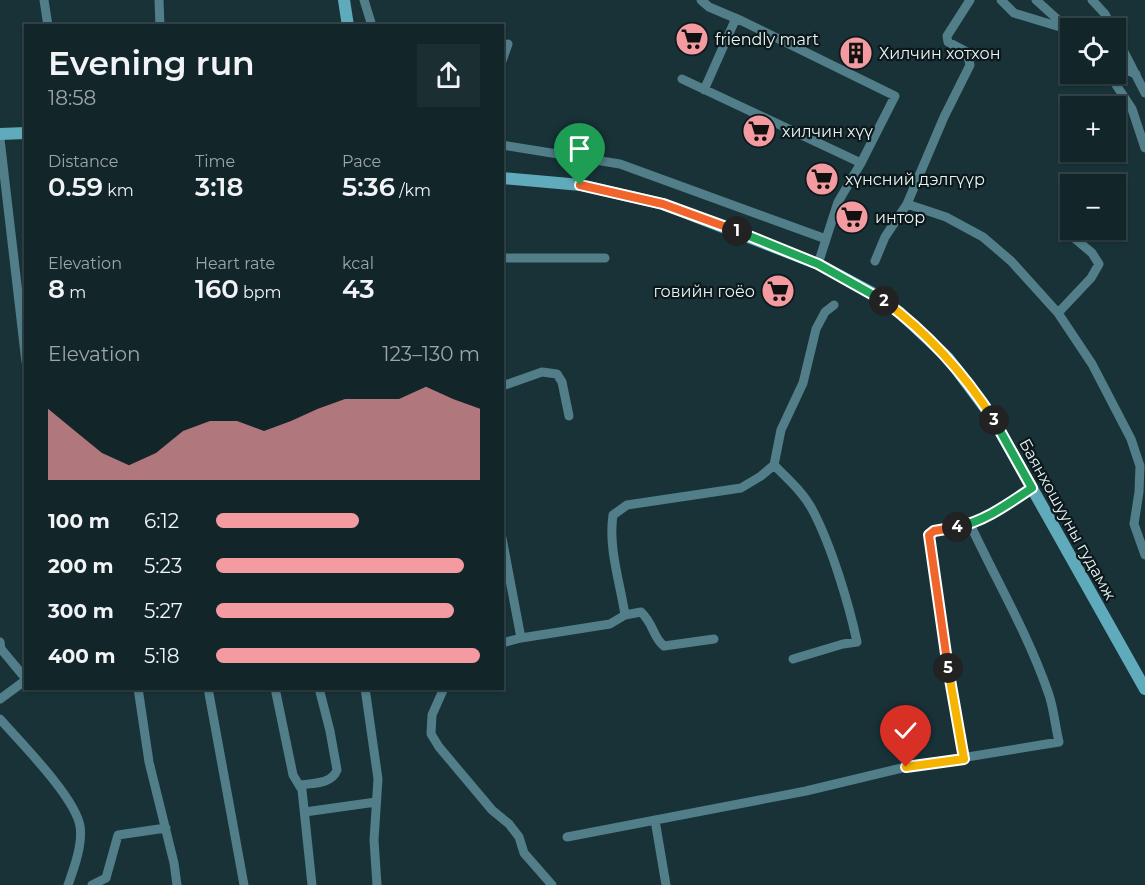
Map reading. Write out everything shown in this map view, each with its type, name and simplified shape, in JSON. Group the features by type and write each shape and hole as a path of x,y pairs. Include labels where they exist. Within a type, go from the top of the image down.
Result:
{"main road":[{"path":"344,0 348,24"},
{"path":"0,134 24,133"},
{"name":"Баянхошууны гудамж","path":"504,178 580,185 663,204 818,264 864,288 899,312 948,358 992,417 1145,689"}],"street":[{"path":"44,0 48,24"},
{"path":"159,0 160,24"},
{"path":"364,0 371,24"},
{"path":"701,0 709,8 736,18 895,96 838,202 818,264"},
{"path":"875,261 885,237 907,204 944,117 970,64 967,52 948,42 947,36 970,0"},
{"path":"1001,0 1014,13 1060,28"},
{"path":"1036,0 1060,21"},
{"path":"1092,0 1107,18"},
{"path":"704,90 736,18"},
{"path":"504,55 508,44"},
{"path":"1126,55 1145,93"},
{"path":"1126,70 1136,74"},
{"path":"682,79 861,163"},
{"path":"1116,84 1132,109 1145,148"},
{"path":"0,139 24,345"},
{"path":"504,145 620,164 826,239"},
{"path":"907,204 946,217 983,237 1011,261 1058,313 1092,364 1131,439 1140,466 1134,524 1145,555"},
{"path":"1058,313 1091,278 1100,264 1092,253 1077,240"},
{"path":"504,258 605,258"},
{"path":"625,615 611,540 613,515 627,505 741,488 761,477 774,465 781,430 803,383 816,329 825,312 834,305"},
{"path":"504,385 542,372 557,374 562,382 569,416"},
{"path":"774,465 801,492 813,510 833,561 857,642 793,658"},
{"path":"964,759 944,646 929,535 934,531 970,524 994,513 1032,488"},
{"path":"567,837 806,791 906,767 1059,742 1049,694 1019,621 1004,596 970,524"},
{"path":"504,549 521,638"},
{"path":"504,642 610,624 625,615 641,612 648,618 657,641 664,646 714,639"},
{"path":"0,642 1,650 24,677"},
{"path":"0,699 24,681"},
{"path":"138,690 149,762 174,863 177,885"},
{"path":"208,690 244,885"},
{"path":"275,690 293,776 300,784 312,885"},
{"path":"300,784 330,779 335,776 337,770 320,690"},
{"path":"365,690 378,779 374,840 377,885"},
{"path":"443,690 432,715 431,734 439,747 492,810 509,824 519,837 524,853 552,885"},
{"path":"0,719 71,802 80,827 77,858 68,885"},
{"path":"305,812 376,802"},
{"path":"655,820 666,885"},
{"path":"92,885 106,878 118,836 166,828"}],"place":[{"name":"friendly mart","path":"692,39"},
{"name":"Хилчин хотхон","path":"856,53"},
{"name":"хилчин хүү","path":"759,131"},
{"name":"хүнсний дэлгүүр","path":"822,179"},
{"name":"интор","path":"852,217"},
{"name":"говийн гоёо","path":"778,291"}],"route":[{"path":"580,185 663,204 742,233 818,264 876,295 899,312 948,358 1004,436 1032,488 994,513 970,524 934,531 929,535 944,646 964,759 906,767"}]}
